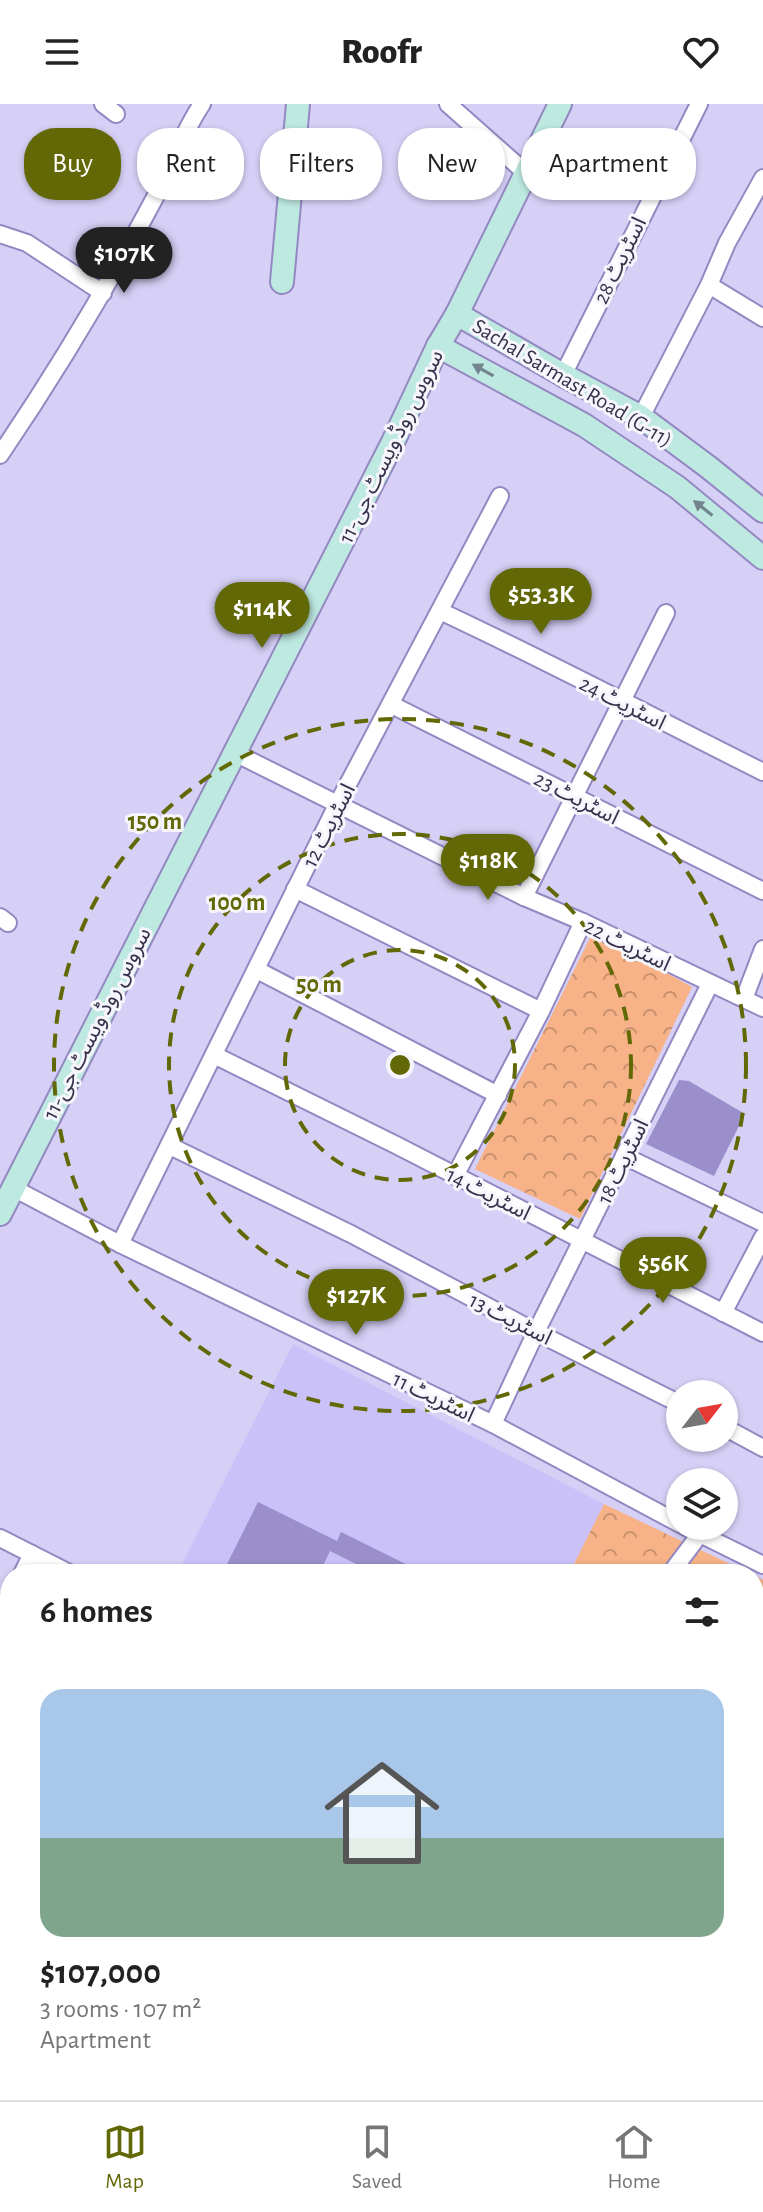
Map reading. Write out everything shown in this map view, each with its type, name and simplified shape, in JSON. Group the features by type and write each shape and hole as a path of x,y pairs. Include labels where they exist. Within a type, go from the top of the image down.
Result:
{"main road":[{"path":"282,282 298,104"},
{"name":"سروس روڈ ویسٹ جی-11","path":"548,128 560,104"},
{"name":"سروس روڈ ویسٹ جی-11","path":"0,1214 393,442 521,183"},
{"name":"Sachal Sarmast Road (G-11)","path":"457,314 641,417 763,511"},
{"name":"Sachal Sarmast Road (G-11)","path":"438,346 584,425 677,487 763,558"}],"street":[{"path":"0,455 103,293 202,104"},
{"path":"448,104 521,169"},
{"name":"اسٹریٹ 28","path":"563,375 699,104"},
{"path":"641,417 709,285 727,243 762,182"},
{"path":"0,234 27,243 103,293"},
{"path":"709,285 763,318"},
{"name":"اسٹریٹ 12","path":"120,1244 337,805 500,496"},
{"name":"اسٹریٹ 24","path":"440,611 531,653 763,772"},
{"path":"524,897 666,613"},
{"name":"اسٹریٹ 23","path":"392,705 763,891"},
{"name":"اسٹریٹ 22","path":"235,753 524,897 763,1008"},
{"path":"295,889 541,1011"},
{"path":"455,1176 541,1011 583,922"},
{"path":"744,999 763,949"},
{"path":"257,970 498,1095"},
{"name":"اسٹریٹ 18","path":"493,1424 710,984"},
{"name":"اسٹریٹ 14","path":"214,1055 763,1333"},
{"name":"اسٹریٹ 13","path":"170,1146 351,1234 666,1397"},
{"path":"624,1156 763,1223"},
{"name":"اسٹریٹ 11","path":"13,1188 120,1244 493,1424 666,1516"},
{"path":"723,1313 763,1237"},
{"path":"738,1435 763,1448"},
{"path":"0,1538 52,1564"},
{"path":"674,1564 683,1540"},
{"name":"اسٹریٹ 11","path":"710,1540 753,1564"},
{"path":"27,1564 32,1554"}],"shaded area":[{"path":"293,1344 604,1504 574,1564 182,1564"}],"green space":[{"path":"593,932 692,987 580,1219 475,1169"},
{"path":"604,1504 666,1534 666,1540 680,1540 730,1564 574,1564"}],"building":[{"path":"679,1080 689,1081 745,1114 714,1176 646,1144"},
{"path":"258,1502 337,1541 341,1532 406,1564 356,1564 330,1551 324,1564 227,1564"}]}
